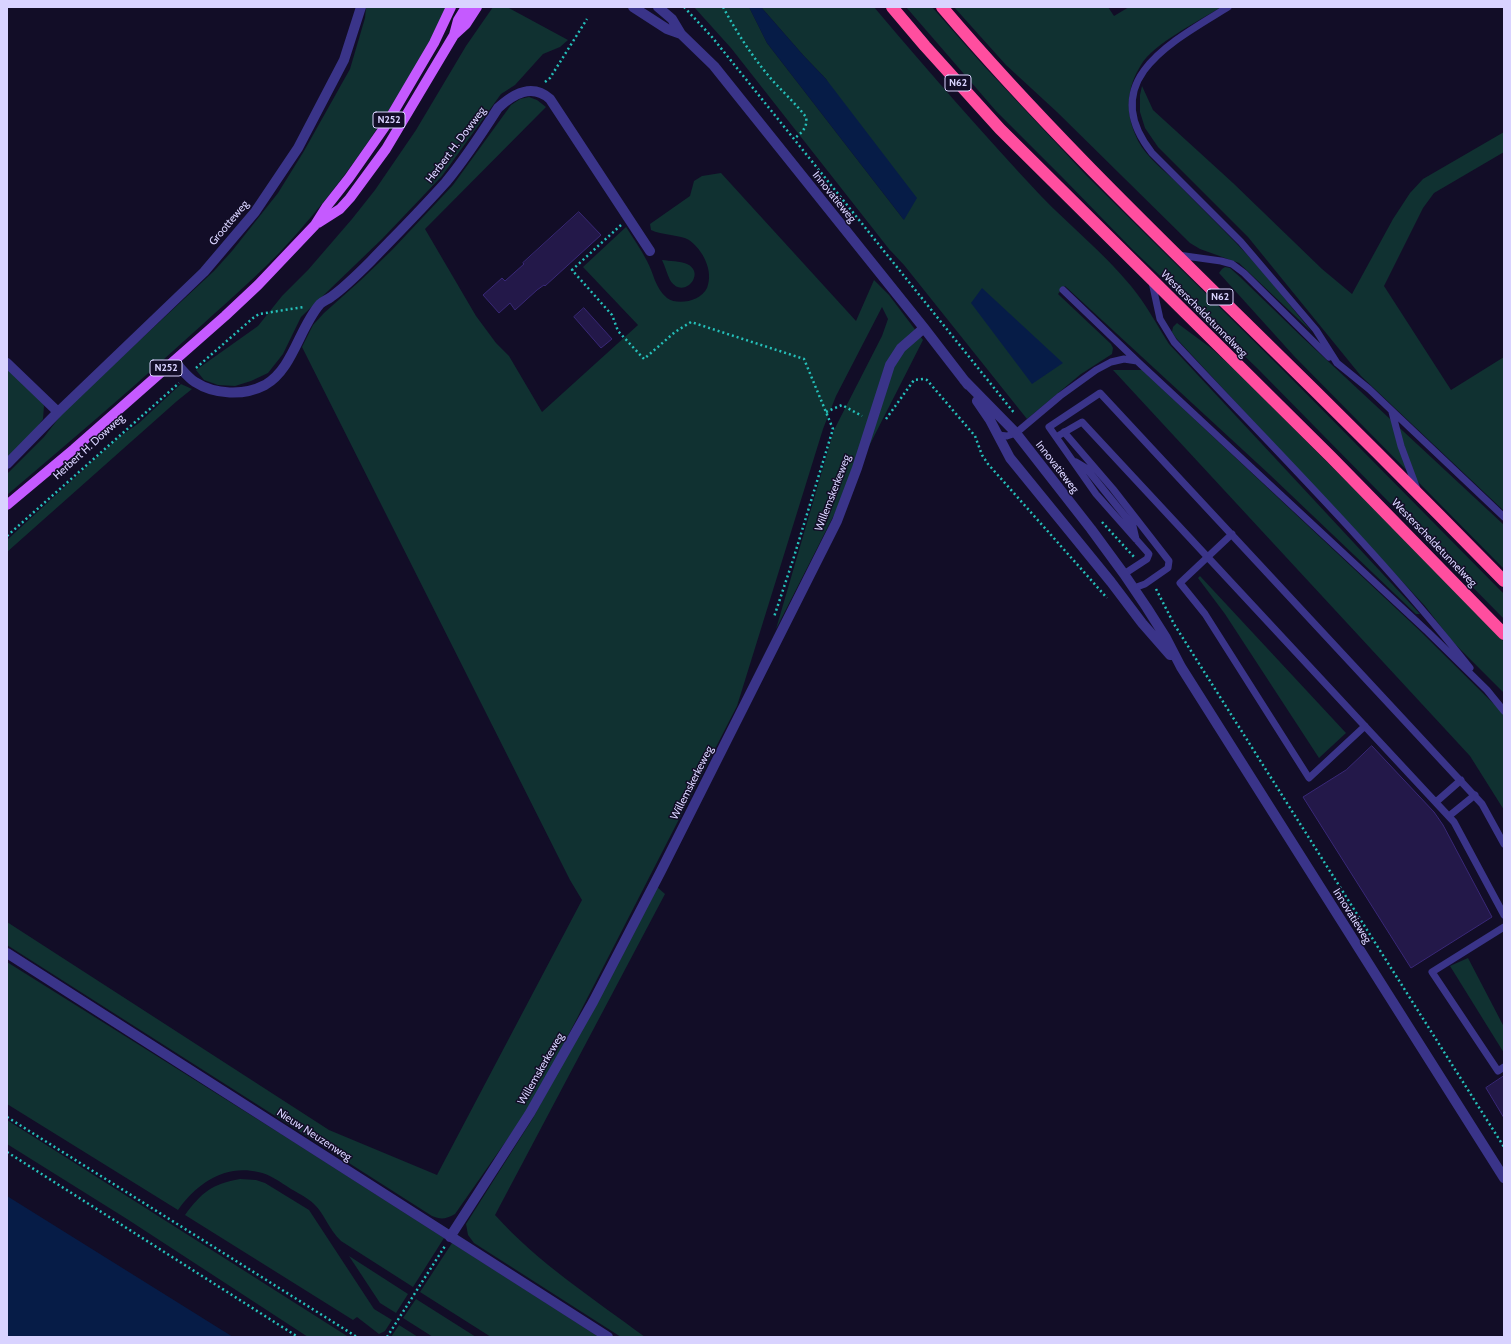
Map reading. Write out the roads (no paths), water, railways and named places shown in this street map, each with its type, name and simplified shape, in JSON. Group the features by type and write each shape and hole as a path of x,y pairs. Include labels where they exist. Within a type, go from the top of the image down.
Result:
{"highway":[{"name":"Westerscheldetunnelweg","path":"892,7 1000,129 1152,282 1331,457 1504,634"},
{"name":"Westerscheldetunnelweg","path":"942,7 1034,110 1177,255 1418,493 1504,581"}],"main road":[{"name":"Herbert H. Dowweg","path":"315,226 327,206 350,178 384,128 434,43 451,7"},
{"name":"Herbert H. Dowweg","path":"7,505 74,449 258,285 315,226 340,209 350,198 386,149 454,35 458,20 466,7"},
{"name":"Herbert H. Dowweg","path":"454,35 466,24 477,7"}],"street":[{"name":"Grootteweg","path":"7,464 58,412 204,272 255,212 298,148 344,60 361,7"},
{"name":"Innovatieweg","path":"633,7 667,29 680,34"},
{"name":"Innovatieweg","path":"658,7 672,19 680,34 714,66 924,328 964,380 990,420 1010,458 1112,582 1142,623 1181,667"},
{"name":"Herbert H. Dowweg","path":"174,361 187,376 195,382 207,388 224,392 253,389 265,385 277,376 287,363 307,322 322,302 330,298 369,262 446,181 498,108 515,95 525,92 535,90 544,93 550,99 650,251"},
{"name":"Willemskerkeweg","path":"450,1237 530,1112 560,1062 661,871 838,521 857,468 890,365 901,348 924,328"},
{"path":"7,363 58,412"},
{"name":"Innovatieweg","path":"964,380 1016,433 1091,529 1134,588 1166,638 1181,667 1501,1166 1504,1178"},
{"path":"1112,582 1124,574"},
{"path":"1120,594 1134,588"},
{"name":"Nieuw Neuzenweg","path":"7,953 608,1337"}],"lane":[{"path":"1228,7 1182,36 1164,49 1148,64 1138,80 1134,92 1133,114 1142,137 1152,153 1241,242 1316,330 1337,363"},
{"path":"1177,255 1207,258 1232,264 1244,273 1306,335 1369,389 1504,517"},
{"path":"1152,282 1160,319 1174,342 1364,544 1451,644 1504,711"},
{"path":"1063,290 1487,690 1504,702"},
{"path":"998,435 1007,436 1016,433 1060,396 1096,370 1111,362 1124,359 1137,361"},
{"path":"1124,574 1147,558 1149,554 1096,494 1049,427 1100,393 1475,795 1482,804 1504,844"},
{"path":"1392,412 1401,446 1418,493"},
{"path":"1056,437 1082,422 1449,816 1454,822 1504,915"},
{"path":"1064,432 1113,489 1169,561 1168,568 1145,584 1134,588"},
{"path":"1083,455 1086,468"},
{"path":"1073,460 1086,468 1133,526 1136,539"},
{"path":"1133,526 1145,531"},
{"path":"1232,534 1180,583 1205,614 1309,778 1365,726"},
{"path":"1436,802 1461,780"},
{"path":"1449,816 1475,795"},
{"path":"1504,927 1432,972 1498,1071 1504,1067"}],"water":[{"path":"749,7 761,7 826,79 917,198 904,220 767,43"},
{"path":"982,288 1063,363 1032,384 971,303"},
{"path":"7,1196 233,1337 7,1337"}]}
